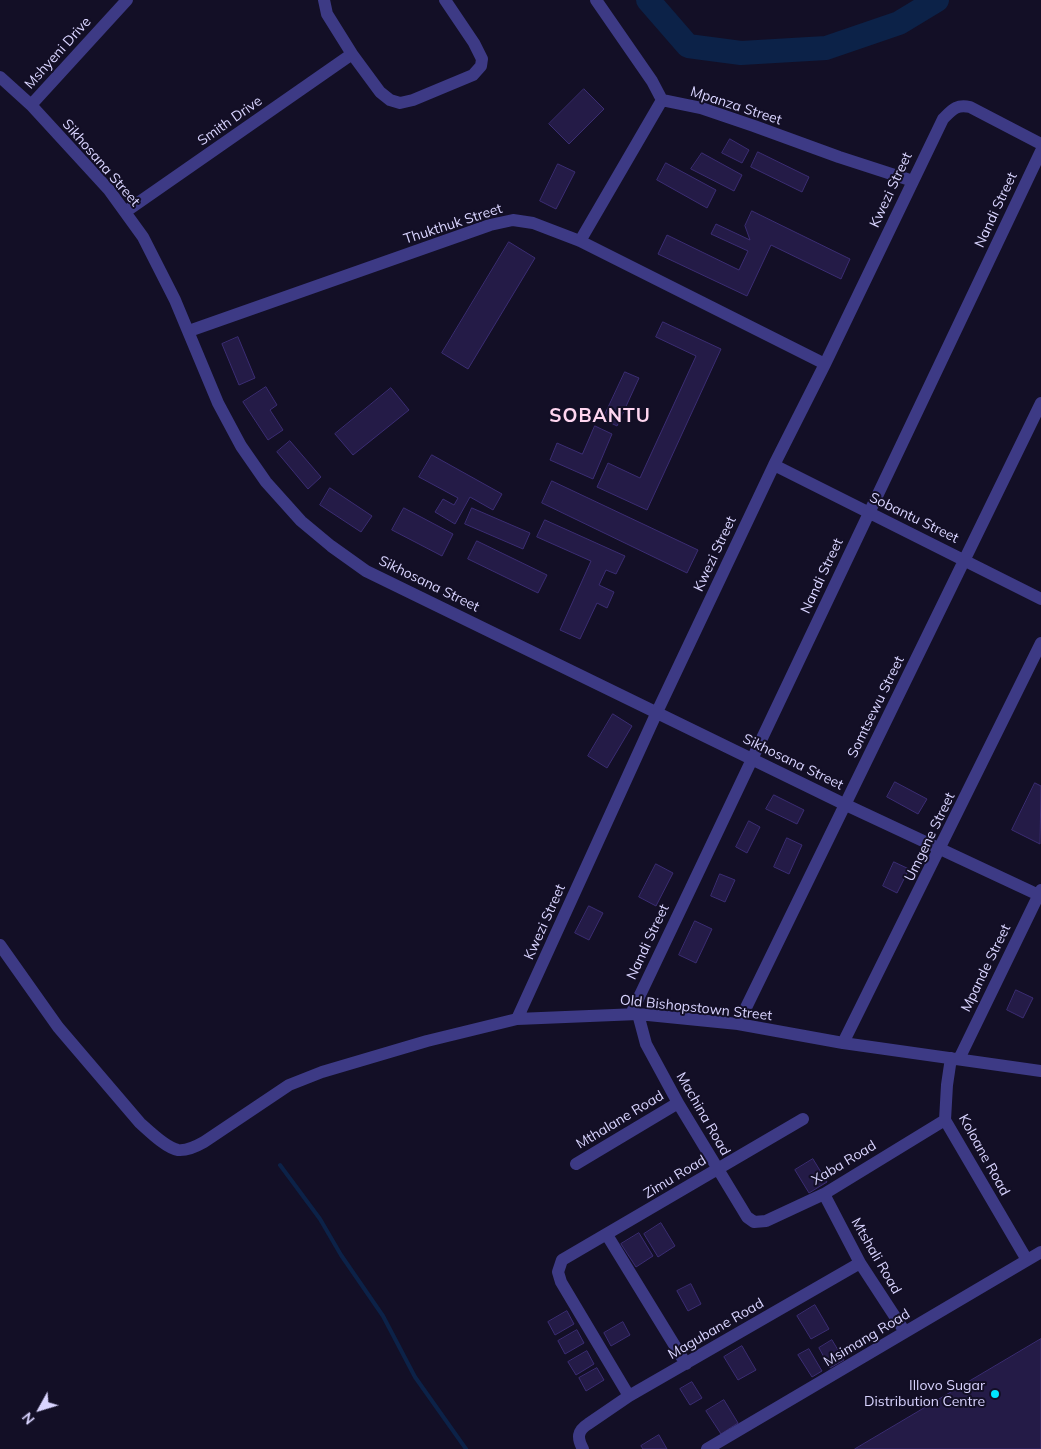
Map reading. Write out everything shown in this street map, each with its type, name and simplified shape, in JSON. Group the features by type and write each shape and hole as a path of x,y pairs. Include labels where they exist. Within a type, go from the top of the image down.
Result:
{"street":[{"name":"Mshyeni Drive","path":"31,105 127,0"},
{"path":"324,0 327,14 352,54 380,92 390,100 400,103 413,100 473,75 481,66 482,59 474,44 445,0"},
{"path":"580,241 662,100 652,81 596,0"},
{"name":"Smith Drive","path":"125,212 352,54"},
{"name":"Sikhosana Street","path":"0,77 31,105 108,190 143,237 160,268 189,331 218,404 241,446 266,482 301,521 332,546 366,571 844,804 1040,893"},
{"name":"Mpanza Street","path":"662,100 701,108 913,182"},
{"name":"Kwezi Street","path":"517,1019 657,712 774,465 943,119 952,110 961,105 970,107 1041,144"},
{"name":"Nandi Street","path":"634,1014 752,758 1041,151"},
{"name":"Thukthuk Street","path":"189,331 490,225 513,220 533,223 580,241 825,364"},
{"name":"Somtsewu Street","path":"738,1024 1041,403"},
{"name":"Sobantu Street","path":"774,465 1041,599"},
{"name":"Umgene Street","path":"843,1043 1041,643"},
{"name":"Mpande Street","path":"955,1058 1040,893"},
{"name":"Old Bishopstown Street","path":"0,944 58,1026 140,1123 154,1135 179,1150 192,1148 204,1142 289,1085 322,1072 427,1041 517,1019 634,1014 738,1024 843,1043 1041,1071"},
{"name":"Machina Road","path":"634,1014 646,1044 717,1170 746,1217 754,1222"},
{"name":"Koloane Road","path":"955,1058 947,1085 945,1120 1027,1260"},
{"name":"Mthalane Road","path":"576,1164 678,1102"},
{"name":"Zimu Road","path":"629,1396 562,1282 558,1272 562,1260 803,1119"},
{"name":"Xaba Road","path":"754,1222 766,1221 824,1194 945,1120"},
{"name":"Mtshali Road","path":"824,1194 860,1263 905,1332"},
{"path":"607,1235 686,1364"},
{"name":"Msimang Road","path":"707,1449 1041,1252"},
{"name":"Magubane Road","path":"583,1449 579,1442 582,1428 629,1396 860,1263"}],"building":[{"path":"584,89 604,109 569,144 549,124"},
{"path":"730,139 749,150 742,163 722,153"},
{"path":"758,152 809,177 802,192 751,167"},
{"path":"702,153 742,175 734,191 691,169"},
{"path":"666,163 716,190 707,208 657,180"},
{"path":"558,164 575,172 556,209 540,201"},
{"path":"752,211 850,259 841,279 771,245 747,296 658,254 667,235 739,270 748,251 711,234 716,224 750,240 745,226"},
{"path":"509,242 535,258 468,369 442,353"},
{"path":"663,322 721,349 647,510 597,487 608,463 640,478 696,356 656,337"},
{"path":"238,337 255,378 239,385 222,344"},
{"path":"625,372 639,378 617,426 603,419"},
{"path":"266,387 277,405 270,410 283,430 268,440 243,402"},
{"path":"391,388 409,410 353,455 335,434"},
{"path":"595,426 612,434 593,479 550,460 557,443 582,454"},
{"path":"290,441 321,477 308,489 277,452"},
{"path":"432,455 502,494 493,510 470,497 455,524 435,512 443,499 454,505 458,498 419,477"},
{"path":"552,481 698,550 687,573 542,503"},
{"path":"330,488 372,516 361,532 320,505"},
{"path":"404,508 453,534 442,556 392,530"},
{"path":"472,508 530,533 523,549 465,524"},
{"path":"545,520 625,556 616,574 606,570 599,585 614,592 607,608 597,603 580,639 560,630 591,561 537,537"},
{"path":"477,541 547,575 538,593 468,559"},
{"path":"613,714 632,726 607,768 588,756"},
{"path":"895,782 927,799 918,814 887,797"},
{"path":"1035,783 1041,786 1040,844 1012,830"},
{"path":"774,795 804,810 797,824 766,809"},
{"path":"749,821 760,827 747,853 736,847"},
{"path":"787,838 802,845 789,874 774,867"},
{"path":"894,862 909,869 897,893 883,886"},
{"path":"656,864 673,873 656,906 639,897"},
{"path":"720,874 735,880 725,902 711,896"},
{"path":"589,906 603,913 589,940 575,933"},
{"path":"695,921 712,929 696,963 679,955"},
{"path":"1016,990 1033,998 1023,1018 1007,1010"},
{"path":"813,1159 827,1182 809,1193 795,1170"},
{"path":"661,1223 675,1246 658,1257 644,1234"},
{"path":"639,1233 653,1256 636,1267 621,1244"},
{"path":"691,1284 701,1304 688,1311 677,1291"},
{"path":"815,1305 829,1329 811,1339 797,1316"},
{"path":"567,1311 574,1324 555,1335 548,1322"},
{"path":"623,1322 630,1335 611,1346 604,1333"},
{"path":"577,1330 584,1343 565,1354 558,1341"},
{"name":"Illovo Sugar Distribution Centre","path":"1041,1339 1041,1449 855,1449"},
{"path":"832,1340 844,1360 830,1368 819,1348"},
{"path":"742,1346 756,1370 738,1380 724,1357"},
{"path":"809,1349 822,1371 812,1377 798,1355"},
{"path":"587,1351 594,1364 576,1375 568,1362"},
{"path":"597,1368 604,1380 586,1391 579,1378"},
{"path":"692,1382 702,1398 690,1405 680,1389"},
{"path":"724,1400 738,1423 721,1434 706,1411"},
{"path":"659,1435 667,1449 643,1449 641,1446"}],"waterway":[{"path":"648,0 688,46 741,53 826,48 899,23 937,0"},
{"path":"280,1165 320,1219 341,1255 383,1316 415,1377 466,1449"}],"place":[{"name":"Illovo Sugar Distribution Centre","path":"995,1394"}],"district":[{"name":"SOBANTU","path":"600,416"}]}
